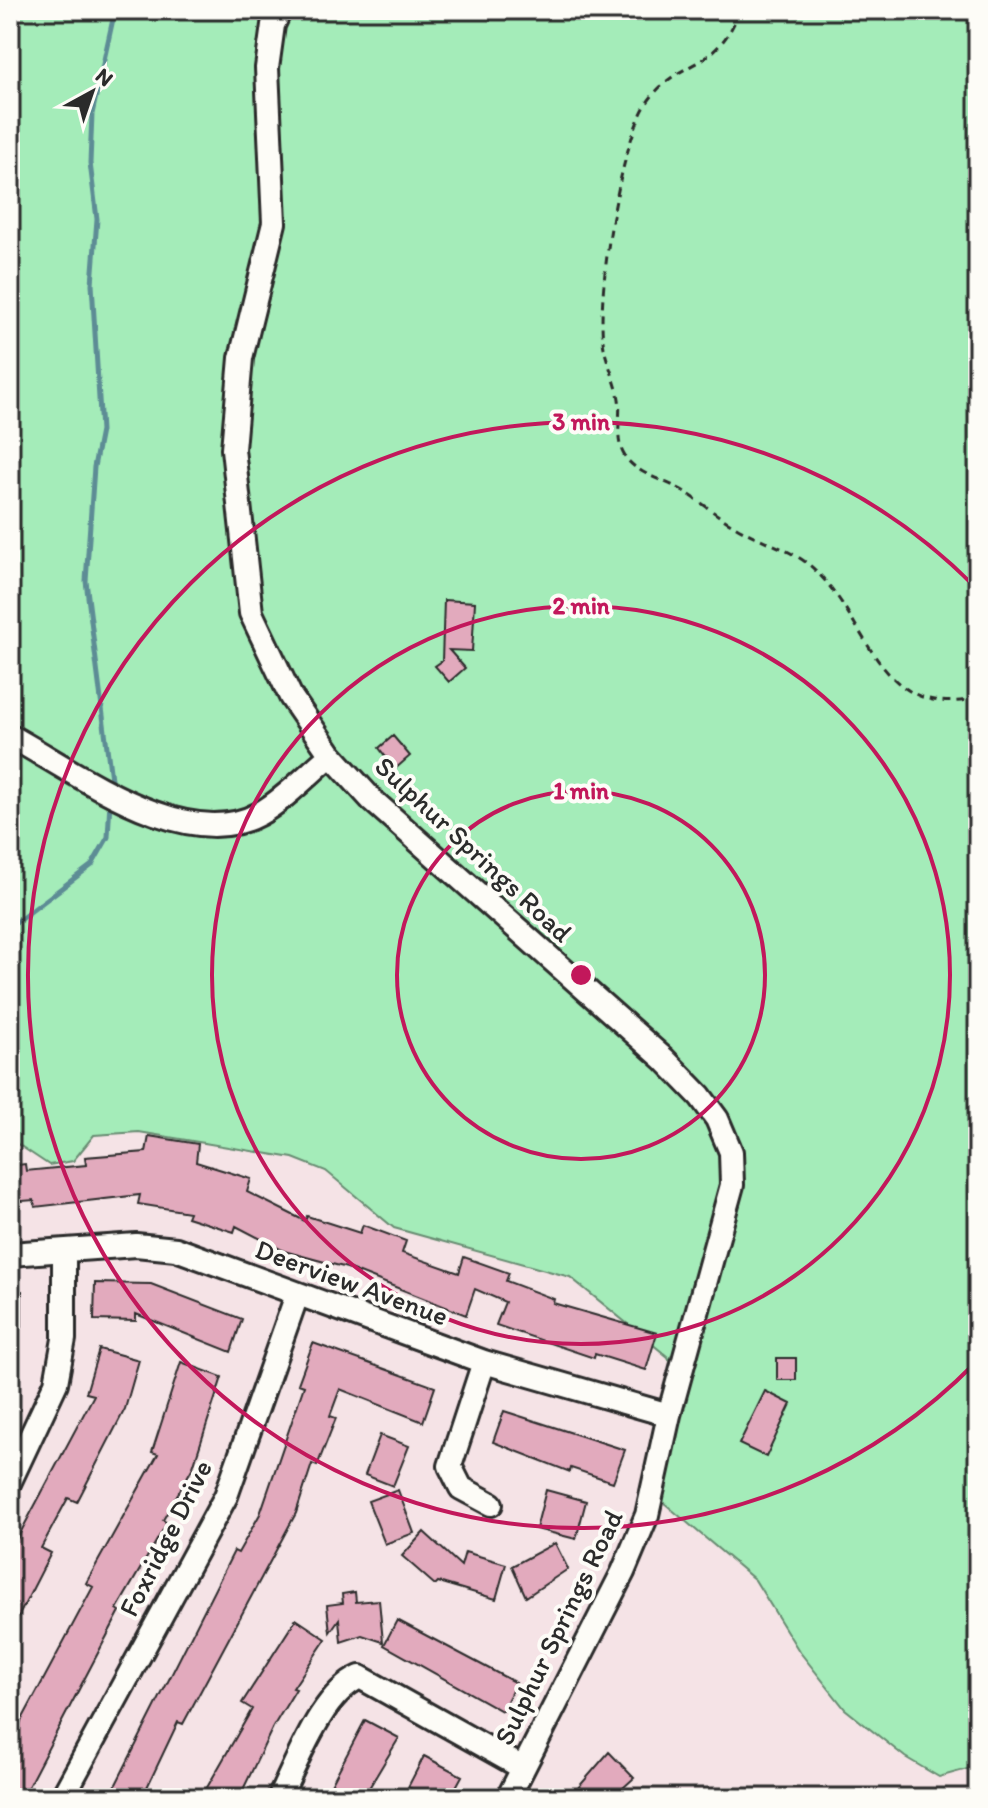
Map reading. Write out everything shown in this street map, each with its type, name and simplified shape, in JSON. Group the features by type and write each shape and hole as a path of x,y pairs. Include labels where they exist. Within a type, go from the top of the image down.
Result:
{"street":[{"name":"Sulphur Springs Road","path":"280,10 273,25 267,68 274,223 241,358 233,449 251,613 291,697 331,755 372,800 664,1059 717,1119 731,1152 732,1185 669,1415 647,1515 623,1572 508,1798"},
{"path":"10,736 130,802 185,823 222,827 259,814 331,755"},
{"name":"Deerview Avenue","path":"10,1254 136,1245 176,1249 484,1362 669,1415"},
{"path":"10,1481 56,1383 64,1339 64,1251"},
{"name":"Foxridge Drive","path":"62,1798 226,1496 297,1295"},
{"path":"484,1362 450,1466 461,1488 491,1504"},
{"path":"279,1798 329,1702 345,1683 360,1677 523,1768"}],"path":[{"path":"740,10 721,48 665,81 646,103 621,173 600,306 603,345 620,401 617,430 625,457 643,472 680,488 734,526 796,556 816,571 840,601 884,670 898,684 921,698 941,702 978,698"}],"green space":[{"path":"10,10 978,10 978,1766 939,1777 905,1757 845,1709 799,1651 755,1580 657,1497 683,1388 668,1357 570,1277 394,1228 326,1171 293,1158 139,1132 94,1135 73,1161 49,1165 10,1139"}],"building":[{"path":"444,600 475,602 472,651 449,650 465,668 449,682 435,666 442,661"},
{"path":"393,736 410,756 395,769 379,748"},
{"path":"149,1136 198,1144 196,1162 251,1179 247,1192 305,1221 307,1216 360,1233 363,1225 406,1241 402,1253 459,1273 464,1257 509,1273 506,1281 554,1299 553,1303 657,1333 646,1370 595,1354 594,1358 496,1325 505,1302 475,1289 466,1315 347,1268 284,1251 236,1226 234,1232 187,1217 189,1212 138,1204 140,1195 35,1207 34,1200 10,1202 10,1166 25,1164 26,1171 86,1165 85,1157 146,1152"},
{"path":"95,1283 151,1284 242,1319 231,1352 136,1314 136,1321 94,1320"},
{"path":"22,1291 22,1327 10,1328 10,1292"},
{"path":"313,1343 435,1387 423,1422 340,1389 330,1416 336,1418 317,1466 312,1464 296,1513 183,1724 178,1722 142,1798 109,1798 234,1551 238,1553 260,1514 304,1386 298,1384"},
{"path":"99,1349 139,1360 125,1409 77,1502 68,1498 41,1548 51,1553 10,1633 10,1552 94,1395 86,1393"},
{"path":"777,1358 796,1358 796,1380 777,1380"},
{"path":"181,1362 222,1377 193,1467 163,1520 167,1523 117,1609 120,1611 22,1798 10,1798 10,1742 93,1587 86,1583 158,1454 152,1452"},
{"path":"765,1391 791,1404 766,1457 739,1444"},
{"path":"504,1411 625,1450 613,1482 571,1468 570,1472 493,1442"},
{"path":"380,1435 409,1446 393,1486 365,1475"},
{"path":"398,1490 414,1533 385,1544 368,1501"},
{"path":"546,1490 586,1501 576,1539 536,1529"},
{"path":"424,1532 461,1566 465,1552 506,1564 496,1599 438,1582 435,1585 402,1556"},
{"path":"555,1543 568,1569 526,1597 512,1566"},
{"path":"355,1592 356,1602 379,1600 383,1642 362,1635 341,1642 339,1619 330,1632 327,1605 343,1603 342,1594"},
{"path":"296,1619 326,1639 293,1688 296,1689 273,1727 239,1798 201,1798 252,1709 242,1703"},
{"path":"397,1620 516,1683 502,1711 384,1645"},
{"path":"365,1720 399,1738 363,1798 324,1798"},
{"path":"609,1752 634,1778 623,1788 633,1798 585,1798 577,1789"},
{"path":"424,1756 462,1776 450,1798 428,1798 408,1787"}],"waterway":[{"path":"112,787 86,581 94,467 101,431 92,284 97,219 90,163 92,114 115,10"},
{"path":"10,927 92,865 108,837 110,801"}]}
